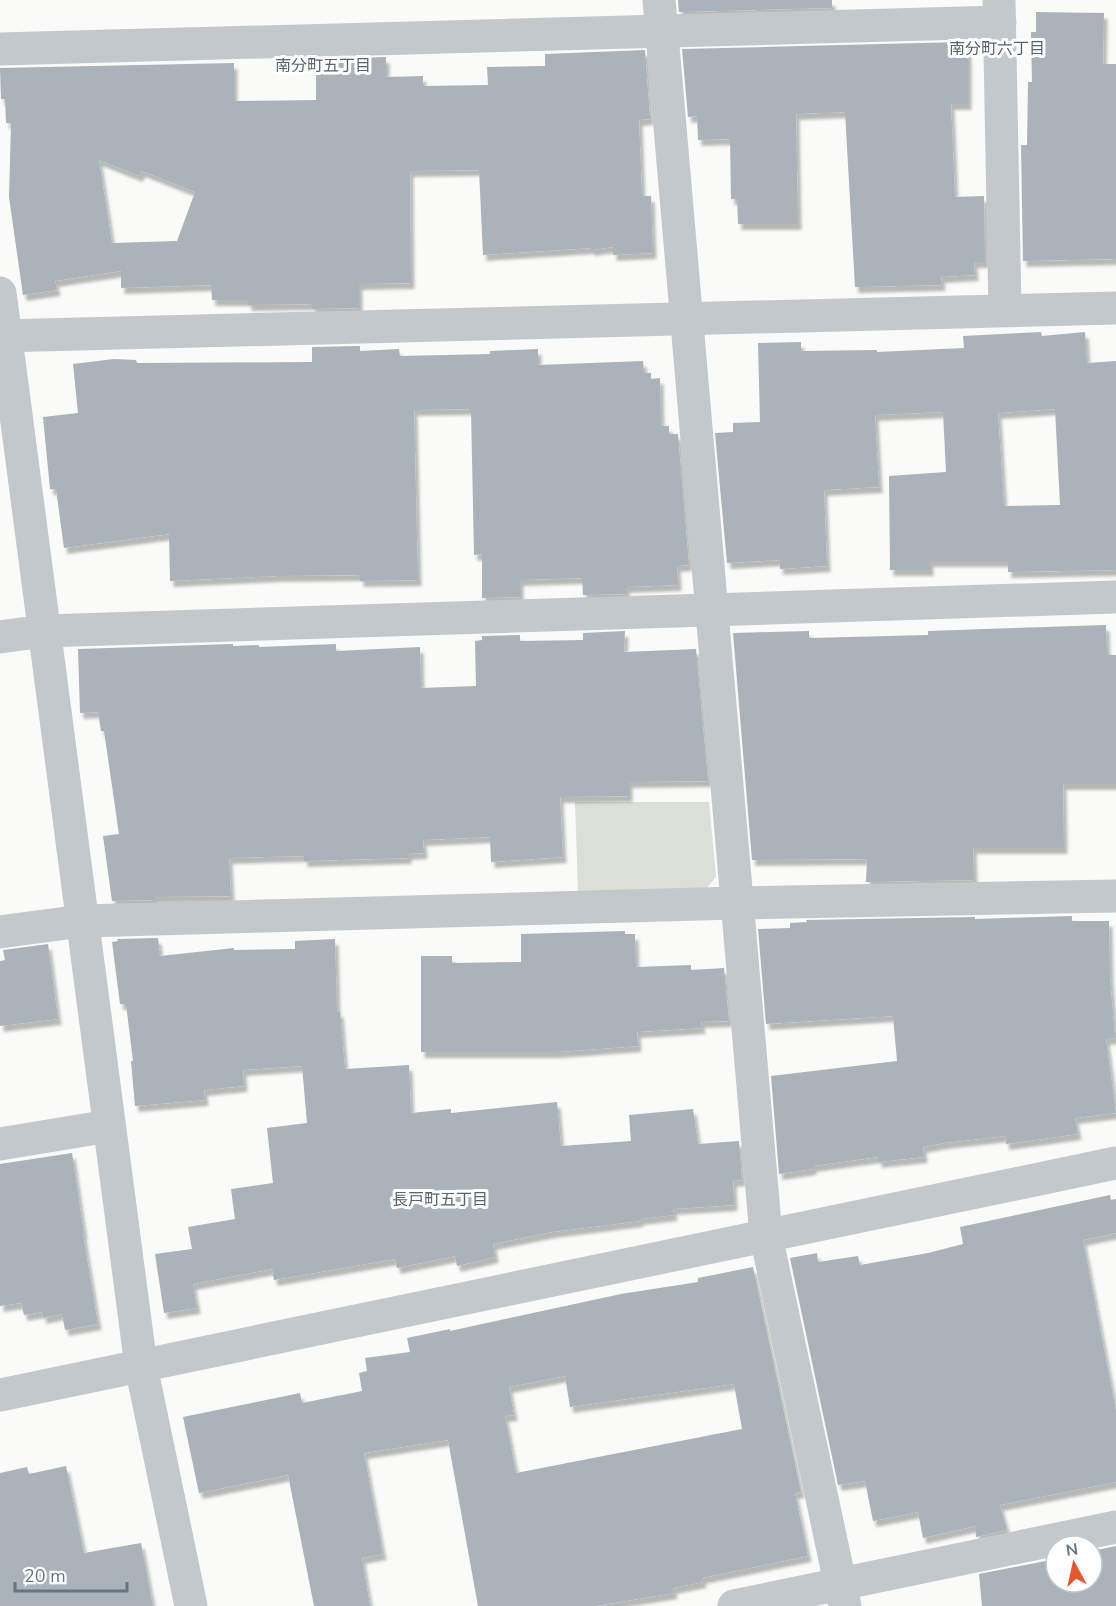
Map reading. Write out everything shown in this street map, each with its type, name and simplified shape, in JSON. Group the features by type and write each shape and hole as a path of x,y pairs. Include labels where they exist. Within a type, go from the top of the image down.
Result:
{"street":[{"path":"0,49 660,15 999,11 1005,310"},
{"path":"660,15 766,1236 843,1595"},
{"path":"0,293 3,335 141,1366 191,1606"},
{"path":"3,335 1116,308"},
{"path":"0,637 44,631 1116,597"},
{"path":"0,932 82,921 736,903 1116,896"},
{"path":"0,1144 109,1126"},
{"path":"0,1395 1116,1163"},
{"path":"734,1606 843,1595 1116,1527"}],"shaded area":[{"path":"575,802 709,802 716,877 704,891 578,892"}],"building":[{"path":"678,0 832,0 832,8 679,12"},
{"path":"1036,12 1104,13 1103,64 1116,64 1116,259 1023,261 1021,145 1027,145 1028,82 1032,82 1031,32 1036,32"},
{"path":"962,42 962,45 968,45 968,104 951,104 955,197 984,196 985,262 974,262 975,275 941,277 942,285 855,287 845,112 796,114 798,224 738,224 737,199 731,199 730,139 698,140 697,116 688,117 682,49"},
{"path":"645,50 650,119 639,120 642,196 651,196 653,253 613,255 613,247 483,255 479,170 410,171 411,283 359,284 359,308 312,309 312,304 248,305 248,300 212,300 211,285 121,288 121,271 55,281 57,290 23,295 9,197 11,123 6,123 5,99 1,99 0,68 234,63 234,101 316,100 316,73 322,73 321,59 386,57 386,77 423,76 423,86 488,85 487,67 545,66 545,54","holes":["99,160 139,176 142,171 195,192 177,241 112,243"]},
{"path":"1041,332 1042,336 1085,332 1087,363 1116,361 1116,570 1008,572 1008,561 930,561 930,570 890,570 889,476 946,472 943,412 875,415 879,487 824,490 827,566 780,569 779,560 727,563 715,433 733,432 733,423 760,422 758,343 801,342 801,351 877,350 877,352 964,348 963,336","holes":["1055,409 1060,505 1004,506 998,413"]},
{"path":"360,346 360,351 399,349 400,356 490,354 490,351 538,349 538,365 643,361 644,373 651,373 651,379 660,378 661,426 669,426 669,434 678,434 689,565 677,566 678,585 626,587 626,594 583,595 582,578 520,580 520,597 482,598 482,554 474,555 471,409 414,410 418,580 360,581 360,575 170,581 169,534 64,548 56,489 50,489 43,417 78,413 73,364 114,359 136,360 137,363 312,362 312,347"},
{"path":"1106,625 1107,655 1116,655 1116,784 1063,784 1064,848 973,848 974,880 866,882 867,859 752,860 733,633 809,631 809,638 928,635 928,631"},
{"path":"625,631 624,652 696,649 708,781 629,782 629,796 560,797 563,857 491,862 490,837 423,840 424,853 408,854 408,858 304,861 304,856 229,858 231,896 154,897 154,900 112,901 103,836 119,834 104,731 101,731 98,712 80,713 78,649 233,644 233,646 259,645 259,647 336,644 336,651 420,647 421,688 476,686 475,641 482,640 482,636 520,635 520,641 583,640 583,633"},
{"path":"1072,916 1072,921 1109,921 1110,978 1115,1038 1106,1039 1116,1113 1075,1118 1078,1134 1006,1144 1005,1136 944,1143 923,1147 924,1157 878,1162 878,1157 813,1166 813,1169 779,1174 771,1076 897,1061 893,1016 766,1024 758,929 790,928 790,923 807,922 806,920"},
{"path":"625,931 625,934 635,934 636,967 691,965 691,970 724,968 729,1021 701,1022 702,1028 637,1032 638,1046 557,1052 421,1052 421,956 452,956 452,963 521,962 521,934"},
{"path":"158,938 160,956 234,948 234,950 295,949 295,941 335,939 337,1012 340,1011 345,1069 409,1065 411,1113 451,1109 451,1113 557,1102 561,1146 631,1141 629,1115 693,1109 698,1144 739,1141 742,1180 733,1181 734,1205 673,1209 674,1215 552,1232 493,1244 495,1257 457,1266 455,1256 397,1268 395,1259 274,1280 272,1269 193,1284 197,1308 164,1313 155,1254 192,1249 188,1227 235,1219 231,1189 273,1183 267,1128 307,1123 302,1066 243,1070 244,1086 204,1090 205,1100 135,1106 131,1061 133,1061 126,1004 120,1004 112,942 118,941 117,939"},
{"path":"48,944 58,1019 0,1026 0,961 5,960 3,950"},
{"path":"72,1153 98,1324 65,1330 62,1314 43,1318 42,1312 24,1315 21,1303 0,1306 0,1164"},
{"path":"1110,1195 1111,1200 1116,1199 1116,1233 1083,1240 1116,1411 1116,1482 1000,1505 1007,1530 976,1537 975,1526 923,1538 918,1512 873,1521 865,1481 838,1485 790,1258 817,1253 818,1262 858,1256 860,1265 928,1253 963,1244 960,1227"},
{"path":"753,1267 801,1492 795,1493 808,1556 702,1578 703,1582 673,1588 674,1593 595,1606 478,1606 448,1440 364,1453 383,1554 362,1558 370,1606 314,1606 288,1475 199,1493 183,1417 300,1393 302,1403 362,1391 359,1373 367,1371 365,1358 410,1352 407,1338 450,1329 450,1331 621,1294 698,1282 698,1278","holes":["565,1376 570,1407 734,1384 742,1429 516,1473 505,1416 514,1415 509,1387"]},
{"path":"66,1466 84,1553 141,1543 153,1606 0,1606 0,1473 27,1467 29,1474"},
{"path":"1116,1546 1116,1606 982,1606 979,1574 1044,1561 1044,1594 1104,1594 1104,1548"}],"district":[{"name":"南分町六丁目","path":"997,49"},
{"name":"南分町五丁目","path":"323,66"},
{"name":"長戸町五丁目","path":"440,1200"}]}
